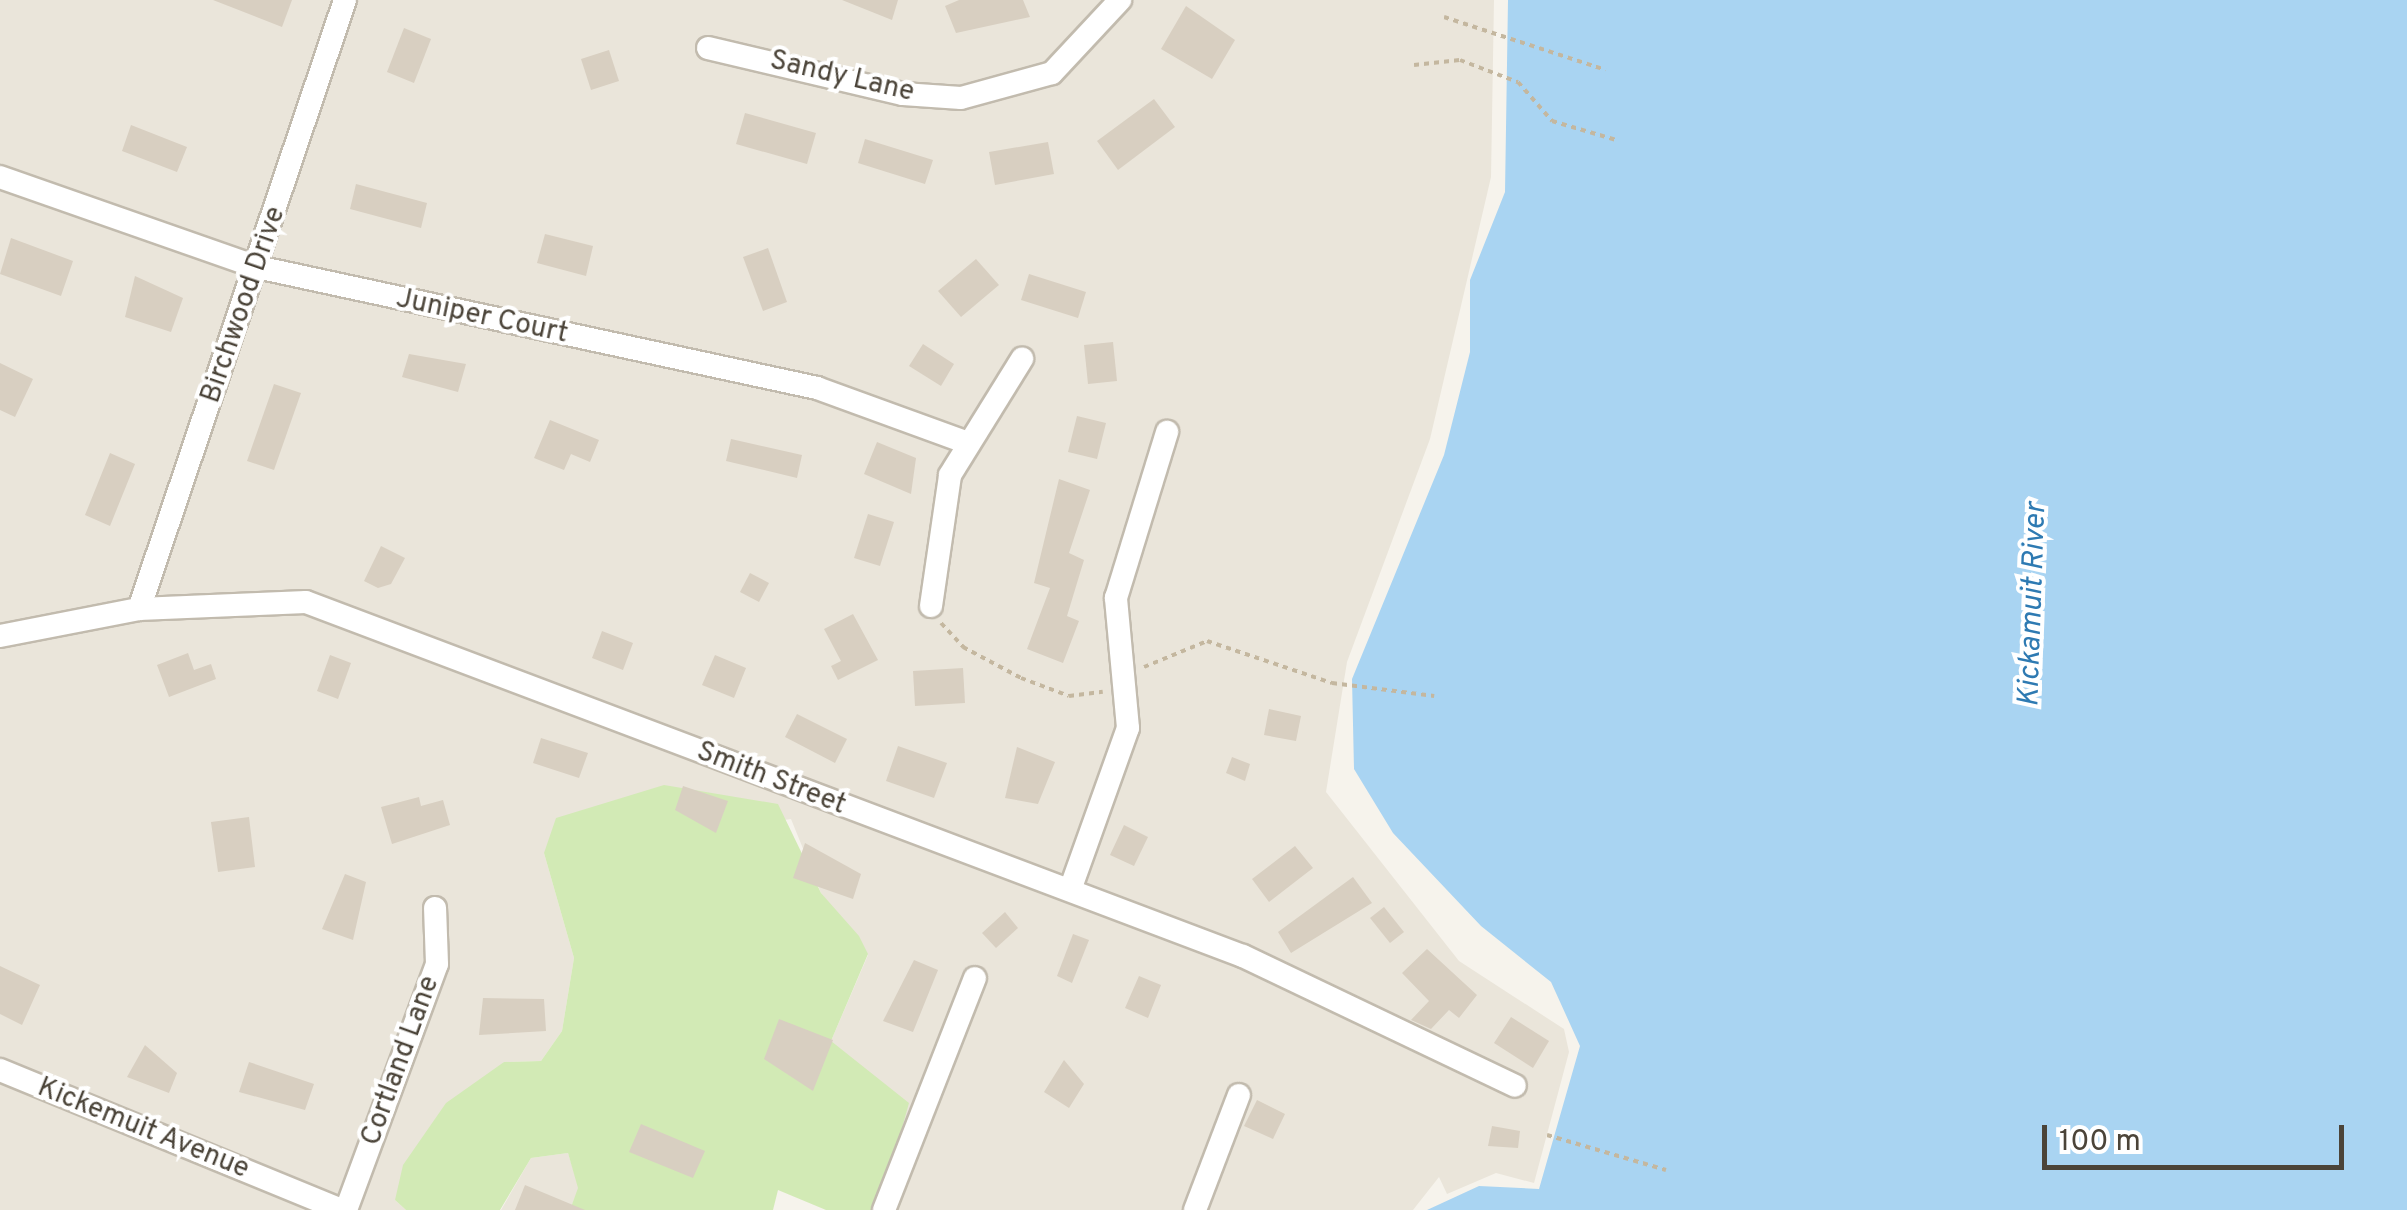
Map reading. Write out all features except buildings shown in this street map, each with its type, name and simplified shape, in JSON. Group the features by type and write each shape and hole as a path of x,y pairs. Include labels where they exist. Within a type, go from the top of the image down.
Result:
{"street":[{"name":"Birchwood Drive","path":"140,609 345,0"},
{"name":"Sandy Lane","path":"708,48 961,98 1052,73 1120,0"},
{"name":"Juniper Court","path":"0,177 256,267 816,388 968,443"},
{"path":"931,606 950,475 968,443 996,414 1022,359"},
{"path":"1070,890 1128,728 1116,598 1167,432"},
{"name":"Smith Street","path":"0,636 140,609 306,602 1295,977 1515,1086"},
{"name":"Cortland Lane","path":"343,1210 437,964 435,908"},
{"path":"884,1210 975,978"},
{"name":"Kickemuit Avenue","path":"0,1070 343,1210"},
{"path":"1194,1210 1239,1095"}],"path":[{"path":"1444,18 1606,70"},
{"path":"1414,65 1460,60 1504,76 1552,122 1616,140"},
{"path":"1344,682 1434,696"},
{"path":"1547,1135 1666,1170"}],"shaded area":[{"path":"0,0 1494,0 1491,177 1430,439 1347,662 1326,792 1459,961 1564,1029 1569,1052 1534,1183 1496,1173 1447,1194 1439,1177 1413,1210 879,1210 831,1041 868,955 821,893 791,819 544,853 574,958 562,1031 541,1061 504,1062 395,1200 406,1210 0,1210"},
{"path":"568,1153 579,1188 570,1210 501,1210 531,1158"}],"green space":[{"path":"664,785 778,804 821,893 859,936 868,954 831,1041 909,1103 879,1210 826,1210 778,1190 773,1210 570,1210 578,1188 568,1153 531,1158 500,1210 406,1210 395,1200 403,1165 446,1103 504,1062 541,1061 562,1031 574,958 544,853 556,818"}],"water":[{"name":"Kickamuit River","path":"1508,0 2407,0 2407,1210 1427,1210 1479,1186 1539,1189 1580,1046 1551,982 1481,926 1393,833 1354,769 1352,679 1444,455 1470,352 1470,280 1505,192"}]}
